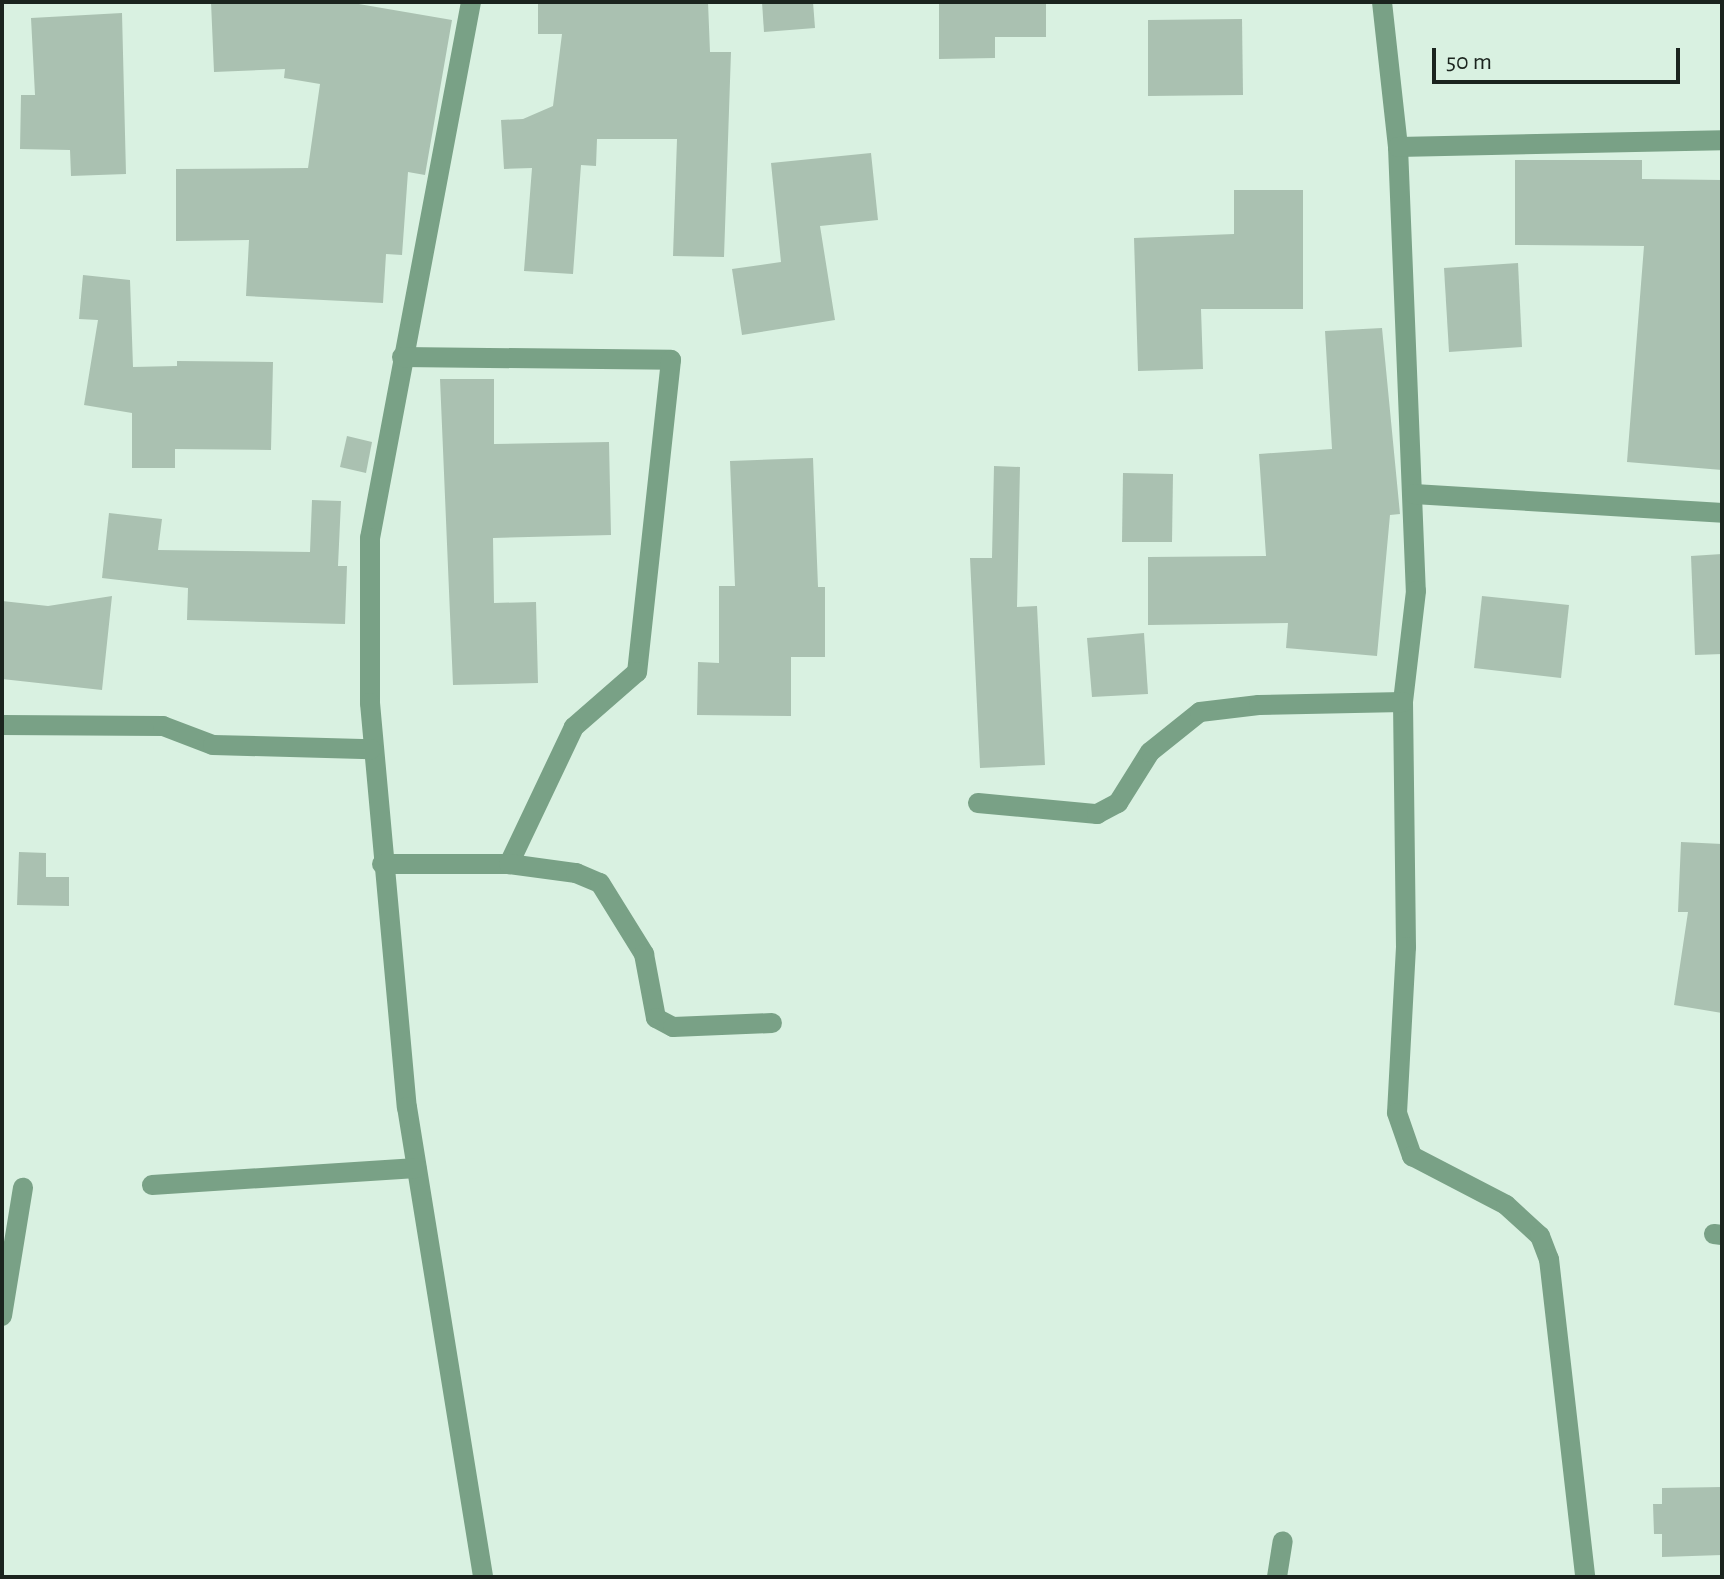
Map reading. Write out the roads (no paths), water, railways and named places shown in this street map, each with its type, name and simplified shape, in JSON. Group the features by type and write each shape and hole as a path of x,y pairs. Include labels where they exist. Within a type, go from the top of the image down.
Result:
{"street":[{"path":"471,2 370,538 371,749 416,1168 483,1577"},
{"path":"1382,2 1398,147 1416,591 1403,702 1406,947 1397,1113 1412,1156 1506,1205 1540,1236 1549,1259 1585,1577"},
{"path":"1398,147 1722,140"},
{"path":"402,357 671,360 637,672 574,727 509,864"},
{"path":"1414,494 1722,513"},
{"path":"978,803 1097,814 1118,803 1150,752 1200,712 1259,705 1403,702"},
{"path":"2,725 163,726 213,745 371,749"},
{"path":"382,864 509,864 576,873 600,883 644,954 656,1018 673,1027 772,1023"},
{"path":"152,1185 416,1168"},
{"path":"2,1316 23,1188"},
{"path":"1277,1577 1283,1541"}]}
